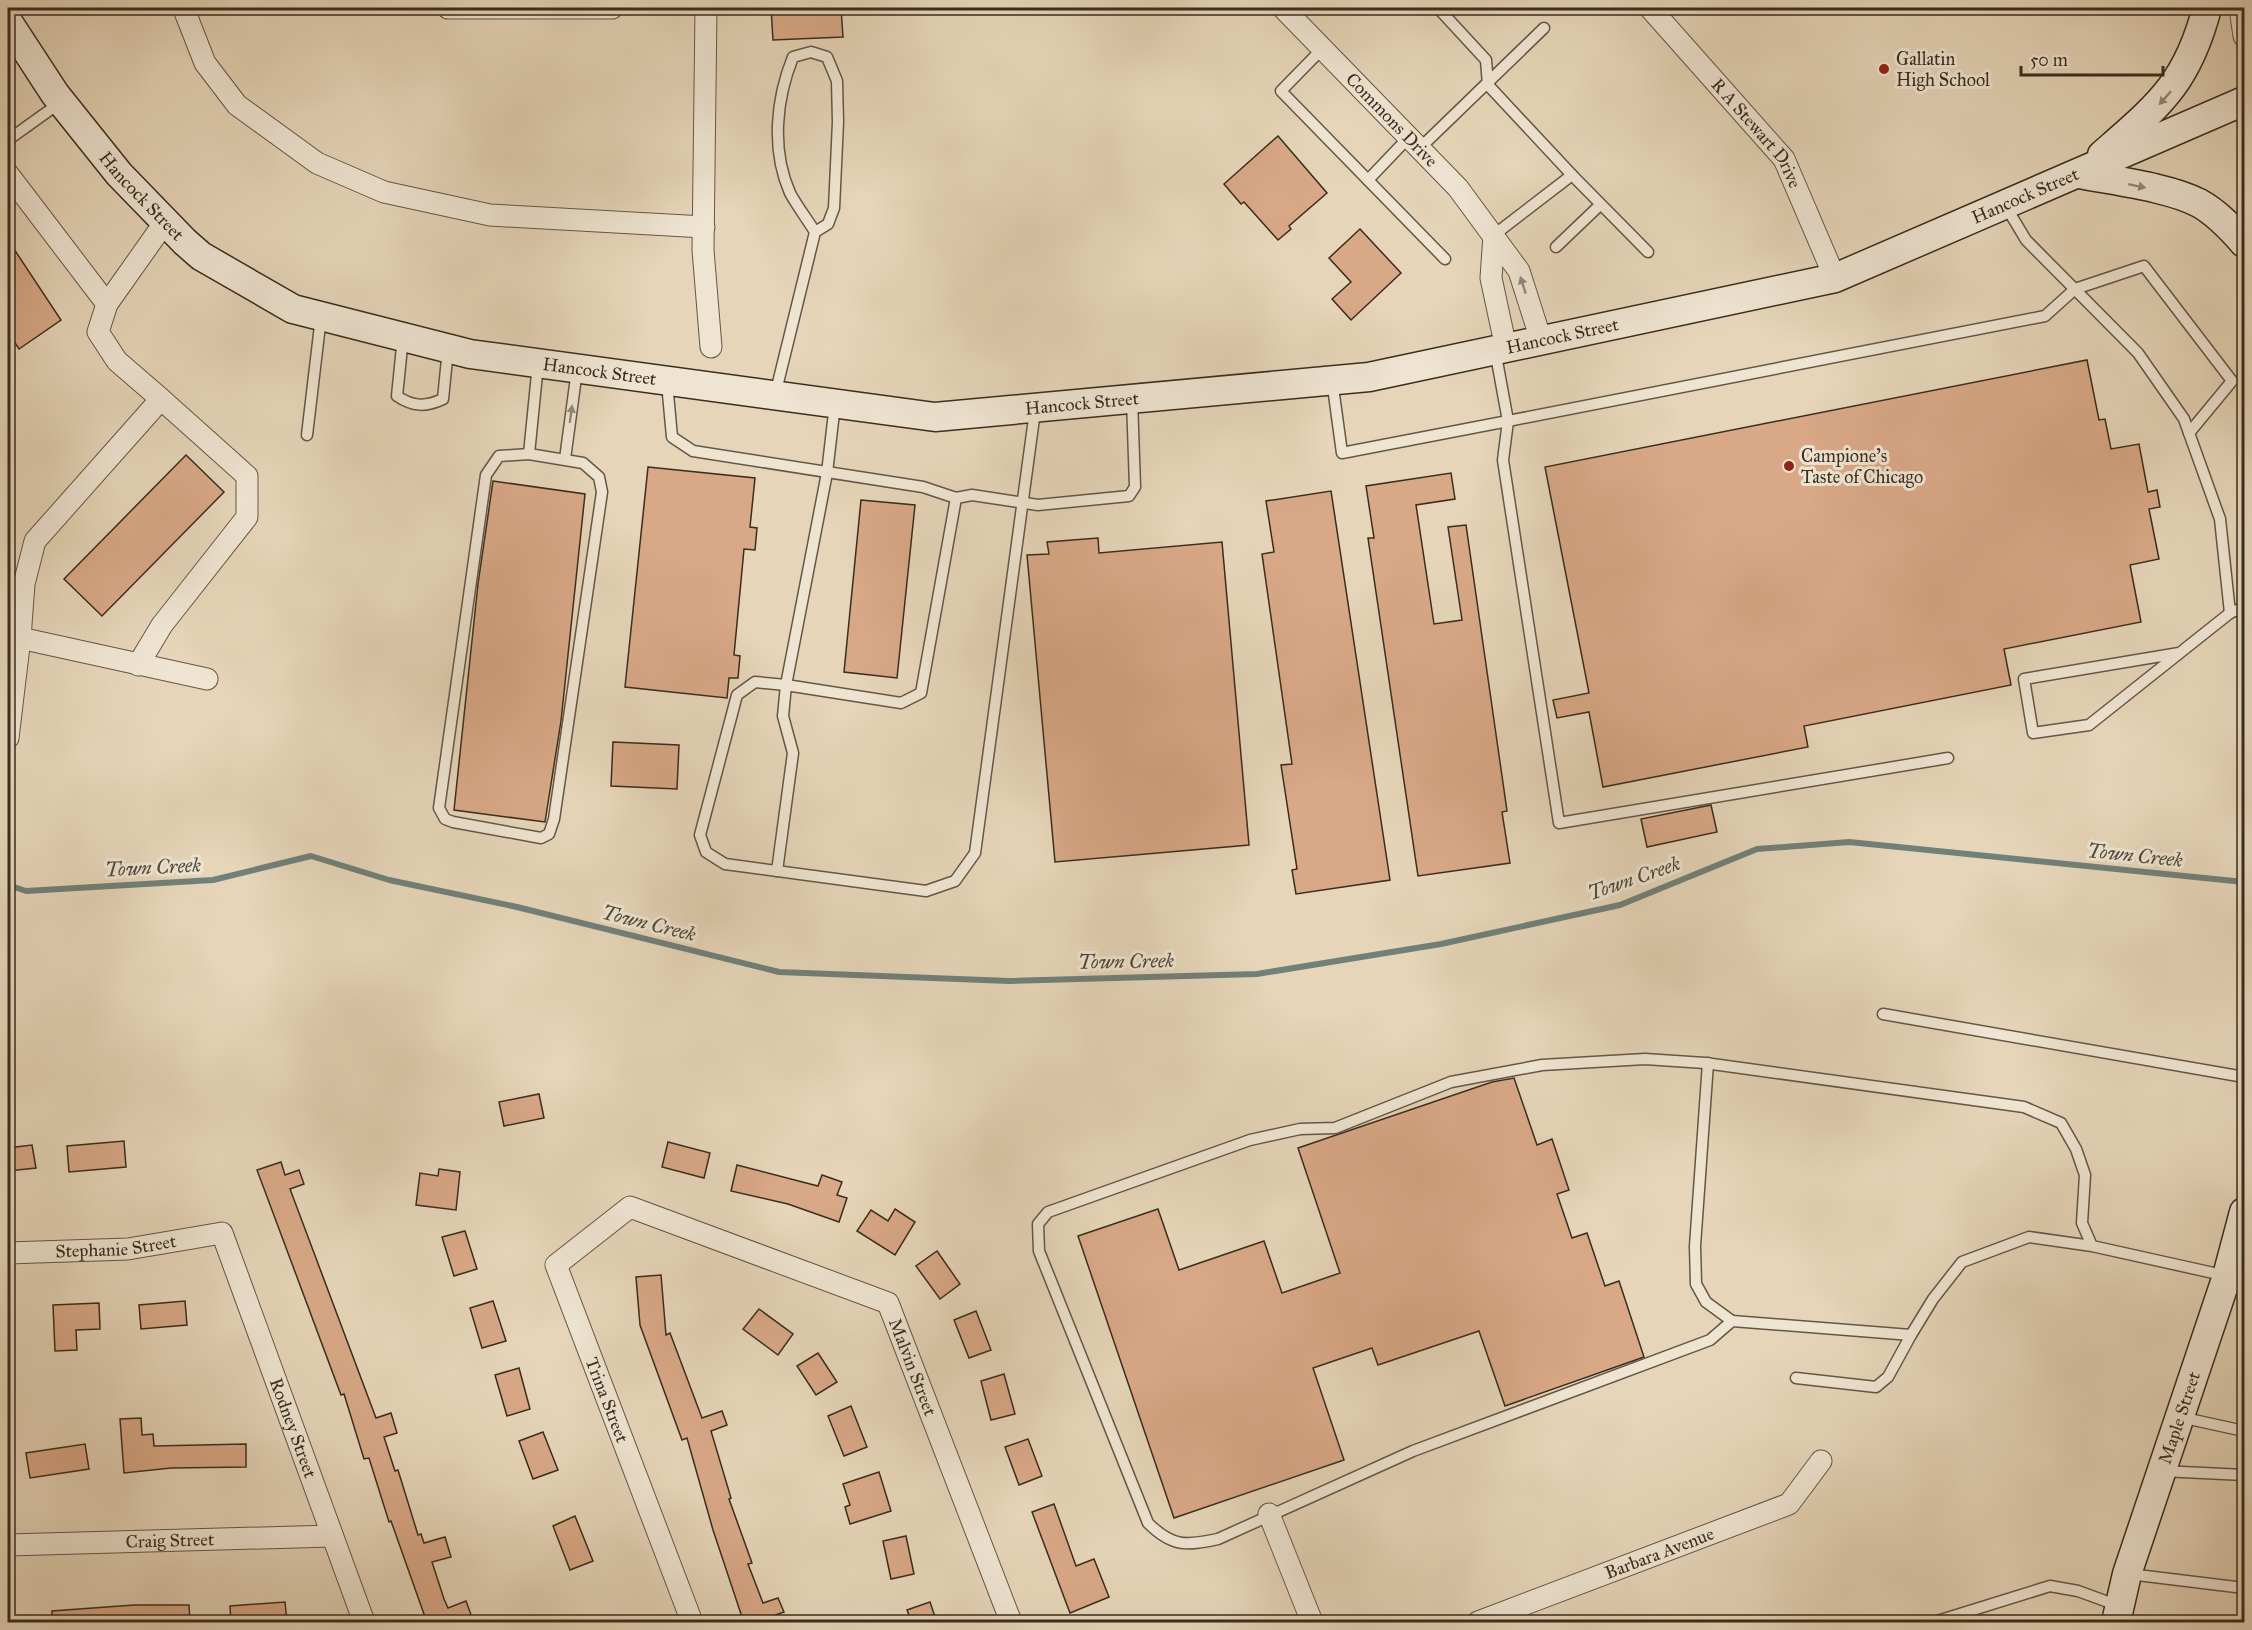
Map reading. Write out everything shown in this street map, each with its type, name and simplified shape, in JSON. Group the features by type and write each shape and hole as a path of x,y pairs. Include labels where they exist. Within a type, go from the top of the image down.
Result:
{"street":[{"path":"189,8 185,12 205,63 237,105 317,163 384,192 490,215 704,227"},
{"path":"448,8 612,8"},
{"path":"706,8 704,227 705,286 711,347"},
{"name":"Commons Drive","path":"1283,8 1458,188 1519,271 1541,340"},
{"name":"R A Stewart Drive","path":"1650,8 1784,159 1835,278"},
{"path":"2080,174 2158,106 2174,87 2196,43 2207,8"},
{"path":"2240,8 2244,36"},
{"name":"Hancock Street","path":"8,22 61,102 119,174 165,222 201,256 293,309 448,349 577,369 935,417 1369,376 1835,278 2004,204 2080,174 2244,100"},
{"path":"8,174 107,304"},
{"path":"2080,174 2149,188 2198,202 2225,221 2244,243"},
{"path":"138,665 162,625 246,517 247,476 117,360 98,332 107,304 165,222"},
{"path":"1494,235 1491,278 1501,349"},
{"path":"8,738 21,638 24,584 35,541 161,399"},
{"path":"21,638 207,679"},
{"name":"Trina Street","path":"630,1207 556,1265 692,1623"},
{"name":"Malvin Street","path":"630,1207 888,1303 1011,1623"},
{"name":"Maple Street","path":"2118,1614 2127,1574 2227,1276 2244,1212"},
{"name":"Stephanie Street","path":"8,1253 128,1248 222,1233"},
{"name":"Rodney Street","path":"222,1233 364,1623"},
{"name":"Barbara Avenue","path":"1478,1623 1789,1504 1821,1461"},
{"path":"1269,1514 1312,1623"},
{"name":"Craig Street","path":"8,1545 332,1536"}],"lane":[{"path":"1438,8 1486,60 1488,85 1600,205 1648,252"},
{"path":"1368,180 1488,85 1544,28"},
{"path":"1323,48 1281,91 1445,259"},
{"path":"775,395 815,232 828,224 834,208 838,122 837,81 827,57 811,52 793,57 782,85 777,150 790,193 815,232"},
{"path":"8,140 61,102"},
{"path":"1494,235 1572,175"},
{"path":"2004,204 2026,240 2138,353 2184,419 2220,519 2230,613"},
{"path":"1556,247 1600,205"},
{"path":"1332,380 1342,453 2045,316 2075,289 2144,266 2232,381 2189,433"},
{"path":"308,435 321,316"},
{"path":"403,337 397,396 408,404 432,404 443,399 448,349"},
{"path":"1501,349 1508,421 1503,460 1559,824 1948,758"},
{"path":"529,454 538,363"},
{"path":"565,459 577,369"},
{"path":"666,380 672,437 693,451 923,487 956,498 972,495 1038,506 1129,496 1135,487 1132,398"},
{"path":"777,871 793,753 783,716 786,685 827,473 835,403"},
{"path":"956,498 921,693 901,703 755,682 737,695 700,835 706,852 725,864 926,891 955,882 975,853 1036,407"},
{"path":"529,454 565,459 583,463 592,469 599,477 602,492 554,819 549,834 541,838 453,822 445,819 439,808 486,475 499,456 529,454"},
{"path":"2179,653 2024,680 2033,733 2090,725 2230,613 2244,607"},
{"path":"1882,1014 2244,1077"},
{"path":"1732,1321 1710,1340 1413,1451 1269,1514 1218,1539 1189,1545 1163,1538 1148,1523 1039,1251 1038,1224 1048,1212 1250,1140 1300,1129 1335,1128 1451,1082 1564,1063 1645,1059 1708,1063 2024,1107 2061,1123 2076,1149 2085,1175 2082,1223 2092,1246"},
{"path":"1708,1063 1695,1246 1696,1284 1706,1302 1732,1321 1911,1335"},
{"path":"1797,1378 1876,1387 1888,1377 1933,1299 1962,1262 2029,1237 2092,1246 2227,1276"},
{"path":"2180,1417 2244,1431"},
{"path":"2161,1471 2244,1475"},
{"path":"2127,1574 2244,1588"},
{"path":"1934,1623 2050,1586 2078,1591 2118,1614"}],"building":[{"path":"771,8 841,8 843,37 773,40"},
{"path":"1278,136 1327,193 1289,226 1291,229 1278,240 1244,202 1241,204 1224,184"},
{"path":"1360,229 1401,273 1351,320 1332,299 1351,282 1329,258"},
{"path":"8,240 61,320 19,349 8,332"},
{"path":"2087,360 2099,420 2105,419 2111,449 2139,444 2148,492 2157,490 2160,507 2149,509 2159,559 2130,565 2141,622 2004,649 2011,685 1804,726 1808,747 1603,787 1589,712 1557,718 1553,700 1589,693 1545,467"},
{"path":"186,455 224,492 102,616 64,579"},
{"path":"648,467 755,478 750,527 757,528 755,550 744,549 734,655 740,656 738,678 729,678 727,698 625,687"},
{"path":"1451,473 1455,499 1416,505 1434,624 1462,620 1448,527 1466,525 1507,811 1502,812 1510,863 1418,876 1368,538 1374,538 1366,486"},
{"path":"493,481 585,494 561,721 545,822 454,810 478,584"},
{"path":"1331,491 1390,880 1296,894 1292,870 1297,869 1281,765 1292,764 1262,554 1274,552 1266,501"},
{"path":"861,500 915,505 897,678 844,672"},
{"path":"1098,538 1099,553 1222,542 1249,845 1055,862 1027,555 1049,554 1047,542"},
{"path":"613,742 679,745 677,789 611,786"},
{"path":"1711,805 1717,832 1647,847 1641,819"},
{"path":"1514,1078 1537,1145 1552,1139 1569,1190 1557,1194 1572,1238 1587,1233 1605,1286 1619,1281 1644,1357 1505,1406 1479,1331 1378,1365 1372,1348 1313,1368 1344,1460 1174,1518 1078,1236 1158,1209 1179,1270 1264,1241 1282,1293 1340,1273 1298,1148 1492,1082"},
{"path":"539,1094 544,1118 504,1126 499,1102"},
{"path":"124,1141 126,1167 69,1172 67,1146"},
{"path":"668,1142 710,1153 704,1178 662,1167"},
{"path":"32,1145 36,1168 8,1171 8,1148"},
{"path":"281,1162 285,1175 299,1170 304,1184 290,1189 376,1418 391,1413 397,1433 384,1437 395,1471 398,1470 418,1535 421,1534 424,1543 445,1537 451,1557 432,1562 444,1599 448,1608 466,1601 474,1623 413,1623 425,1617 391,1521 389,1522 369,1458 364,1459 344,1394 341,1395 257,1170"},
{"path":"737,1165 818,1186 822,1175 842,1182 837,1195 847,1198 839,1222 788,1204 731,1191"},
{"path":"439,1169 460,1172 456,1210 416,1205 420,1173 438,1176"},
{"path":"895,1209 915,1222 895,1255 857,1231 871,1210 888,1221"},
{"path":"465,1231 477,1269 454,1276 442,1237"},
{"path":"937,1251 960,1284 940,1299 916,1266"},
{"path":"661,1275 666,1335 670,1333 702,1418 722,1411 727,1425 711,1431 731,1498 729,1499 752,1563 748,1564 763,1603 778,1598 784,1612 770,1617 772,1623 744,1623 713,1530 687,1438 682,1440 640,1325 636,1277"},
{"path":"185,1301 187,1325 141,1329 139,1305"},
{"path":"493,1301 506,1341 482,1348 470,1308"},
{"path":"99,1303 100,1329 76,1330 77,1350 55,1351 53,1305"},
{"path":"759,1309 793,1334 778,1355 743,1329"},
{"path":"976,1311 991,1350 969,1358 954,1320"},
{"path":"818,1353 837,1382 816,1395 797,1366"},
{"path":"519,1368 530,1409 507,1416 495,1375"},
{"path":"1004,1374 1015,1414 991,1420 981,1381"},
{"path":"851,1406 867,1447 844,1456 828,1416"},
{"path":"141,1418 142,1435 153,1434 154,1446 246,1444 246,1467 171,1468 124,1473 120,1419"},
{"path":"543,1432 558,1470 533,1479 519,1441"},
{"path":"1028,1439 1042,1476 1019,1485 1005,1447"},
{"path":"85,1444 89,1469 30,1478 26,1453"},
{"path":"879,1472 891,1511 850,1524 845,1507 850,1505 843,1484"},
{"path":"1054,1504 1076,1566 1094,1559 1109,1597 1070,1613 1032,1512"},
{"path":"575,1516 593,1561 570,1570 553,1526"},
{"path":"906,1536 914,1574 891,1579 883,1541"},
{"path":"285,1602 287,1623 231,1623 230,1606"},
{"path":"930,1602 937,1623 912,1623 907,1610"},
{"path":"134,1605 189,1605 190,1623 52,1623 52,1611"}],"waterway":[{"name":"Town Creek","path":"8,885 26,891 213,880 311,856 389,880 517,907 779,972 1009,981 1257,974 1441,944 1620,905 1757,849 1849,842 2244,882"}],"place":[{"name":"Gallatin High School","path":"1884,69"},
{"name":"Campione's Taste of Chicago","path":"1789,466"}]}
